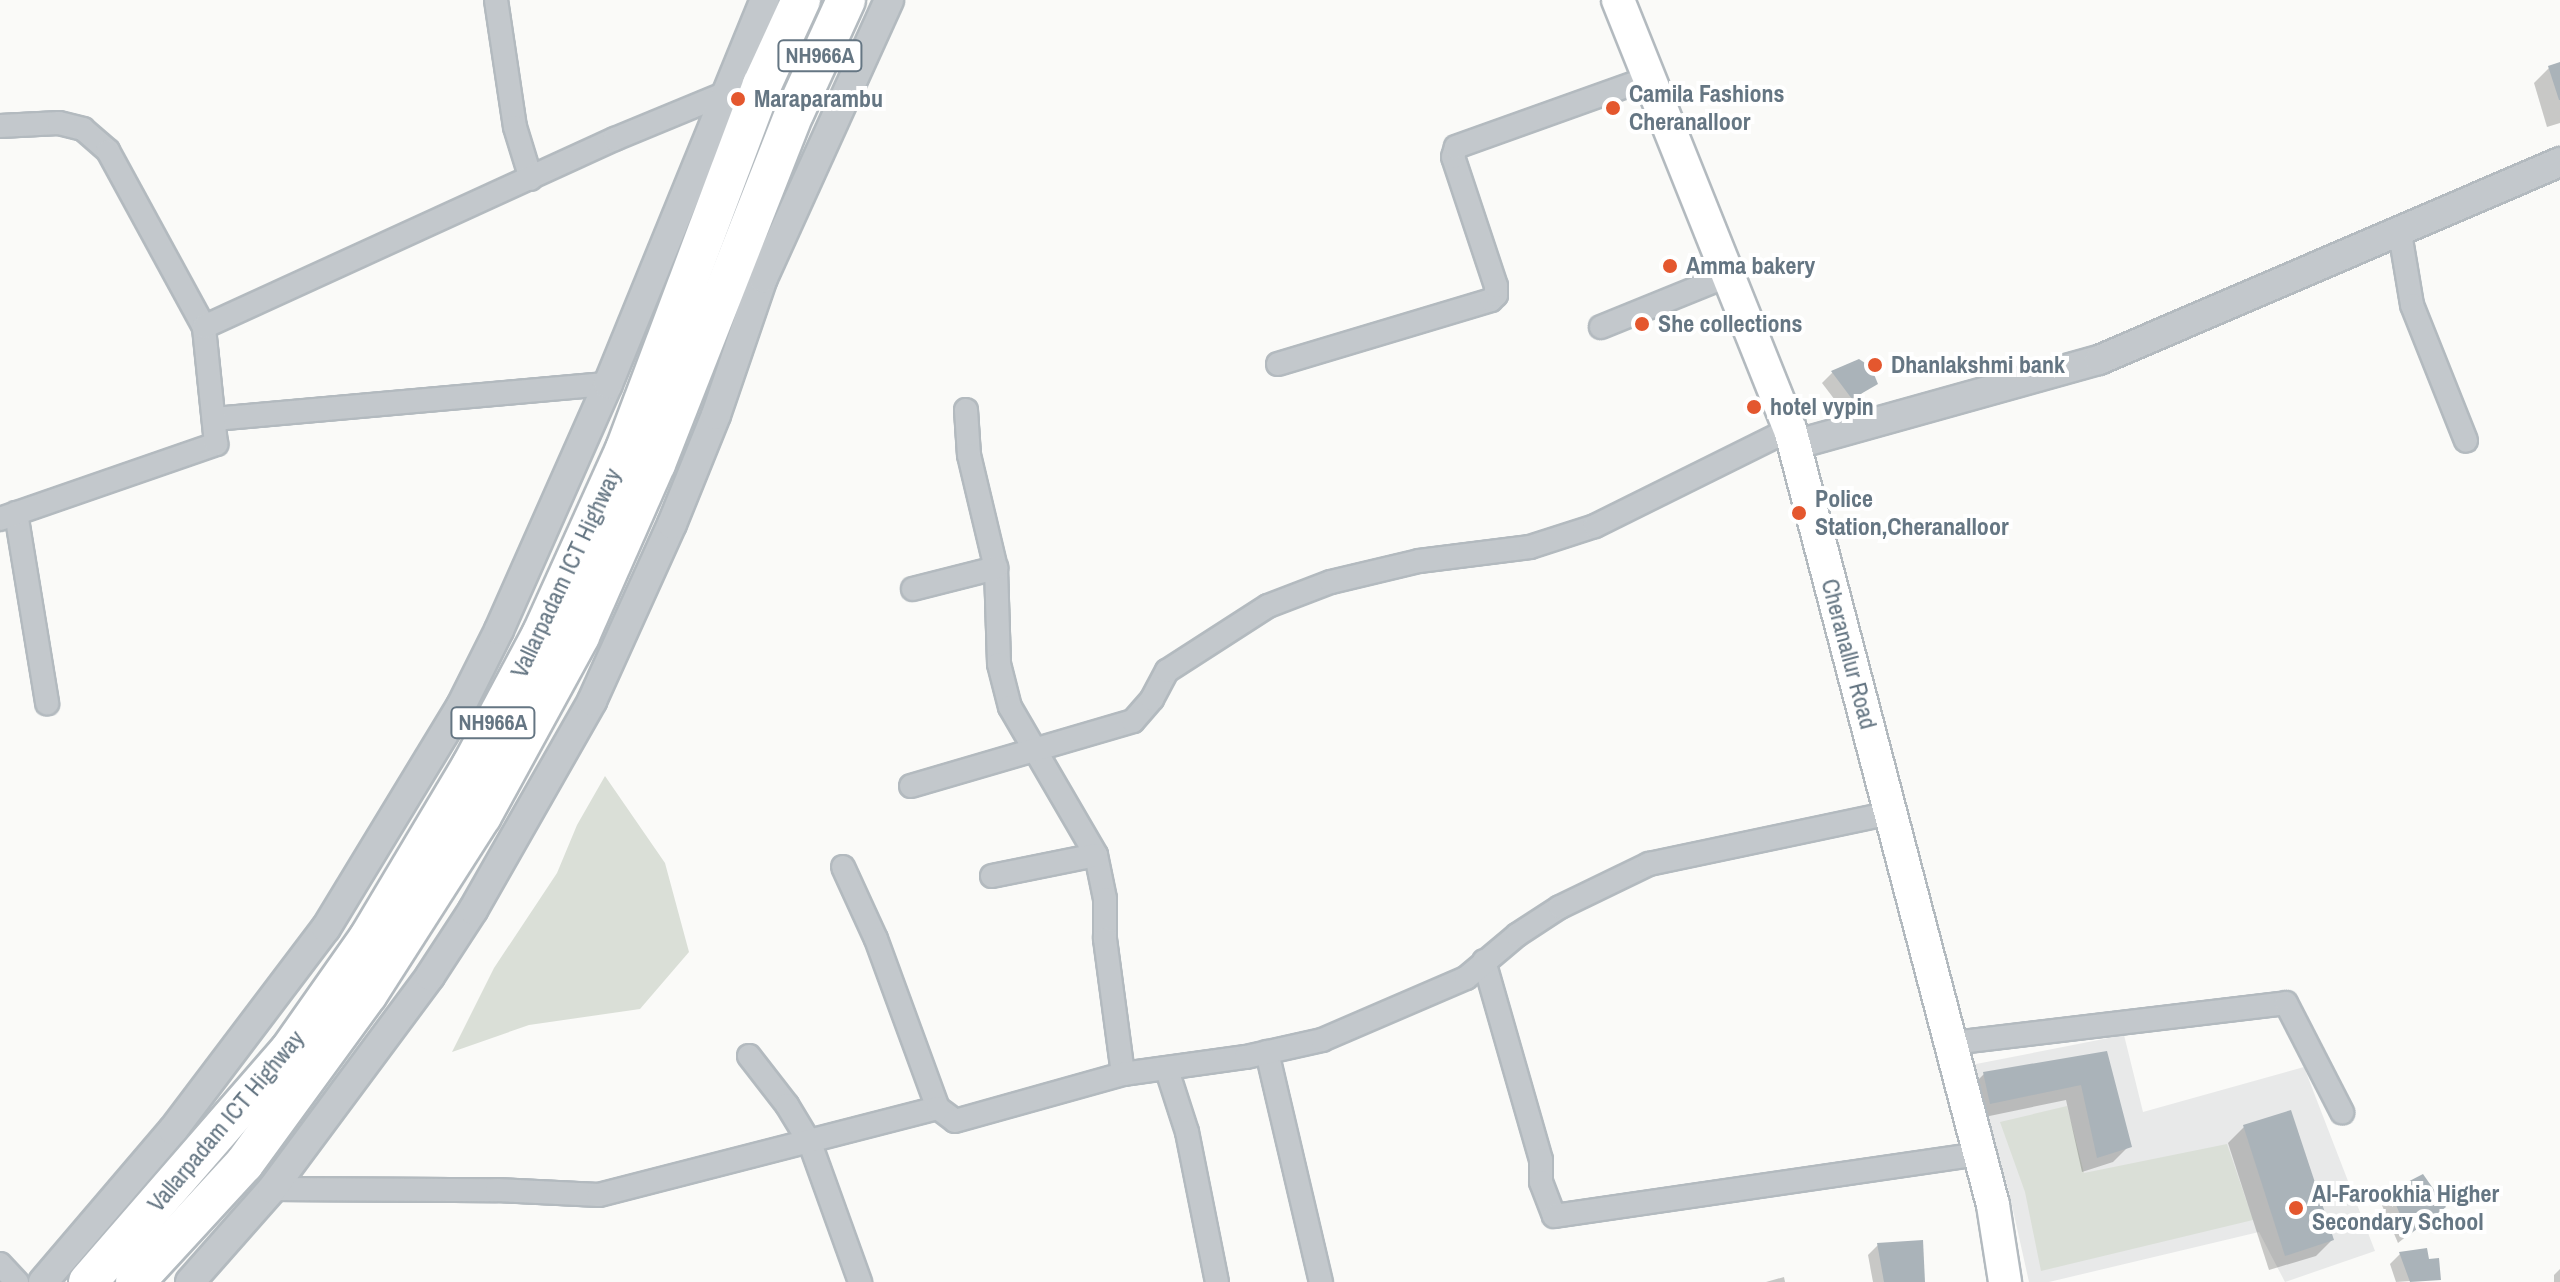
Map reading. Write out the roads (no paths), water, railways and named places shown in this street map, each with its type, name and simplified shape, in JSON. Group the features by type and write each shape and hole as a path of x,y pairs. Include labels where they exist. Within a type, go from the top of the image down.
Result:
{"highway":[{"name":"Vallarpadam ICT Highway","path":"135,1282 244,1164 368,994 482,816 580,636 640,457 718,254 795,112 846,0"},
{"name":"Vallarpadam ICT Highway","path":"718,254 744,89 785,9"},
{"path":"785,9 825,43"},
{"name":"Vallarpadam ICT Highway","path":"88,1282 289,1051 369,937 471,766 640,457"}],"main road":[{"name":"Cheranallur Road","path":"1618,0 1792,437 1993,1205 2005,1282"}],"street":[{"path":"496,0 515,127 531,179"},
{"path":"43,1282 182,1118 326,928 467,693 608,384 718,254 889,0"},
{"path":"1278,364 1491,300 1496,295 1496,286 1453,157 1456,147 1651,77"},
{"path":"204,327 615,139 744,89"},
{"path":"0,126 59,123 83,129 108,151 204,327 214,419 216,444 8,516 47,703"},
{"path":"911,786 1133,721 1152,699 1167,671 1268,606 1331,582 1419,561 1530,547 1595,526 1792,437 2099,360 2560,162"},
{"path":"2400,233 2412,305 2466,441"},
{"path":"190,1282 272,1189 447,950 592,701 678,510 716,415 718,254"},
{"path":"1601,327 1729,275"},
{"path":"214,419 608,384"},
{"path":"966,410 969,455 996,568 999,664 1010,707 1096,855 1105,899 1105,939 1123,1074"},
{"path":"913,589 996,568"},
{"path":"843,867 876,939 938,1108 955,1121 1123,1074 1167,1070 1322,1040 1466,978 1484,961 1560,907 1649,864 1891,813"},
{"path":"992,876 1096,855"},
{"path":"1484,961 1541,1160 1541,1182 1554,1216 1980,1154"},
{"path":"1952,1043 2286,1003 2342,1112"},
{"path":"1267,1052 1321,1282"},
{"path":"749,1056 787,1105 810,1143 860,1282"},
{"path":"1167,1070 1187,1132 1217,1282"},
{"path":"272,1189 497,1190 599,1195 938,1108"},
{"path":"0,1264 17,1282"}],"place":[{"name":"Maraparambu","path":"738,99"},
{"name":"Camila Fashions Cheranalloor","path":"1613,108"},
{"name":"Amma bakery","path":"1670,266"},
{"name":"She collections","path":"1642,324"},
{"name":"Dhanlakshmi bank","path":"1875,365"},
{"name":"hotel vypin","path":"1754,407"},
{"name":"Police Station,Cheranalloor","path":"1799,513"},
{"name":"Al-Farookhia Higher Secondary School","path":"2296,1208"}]}
